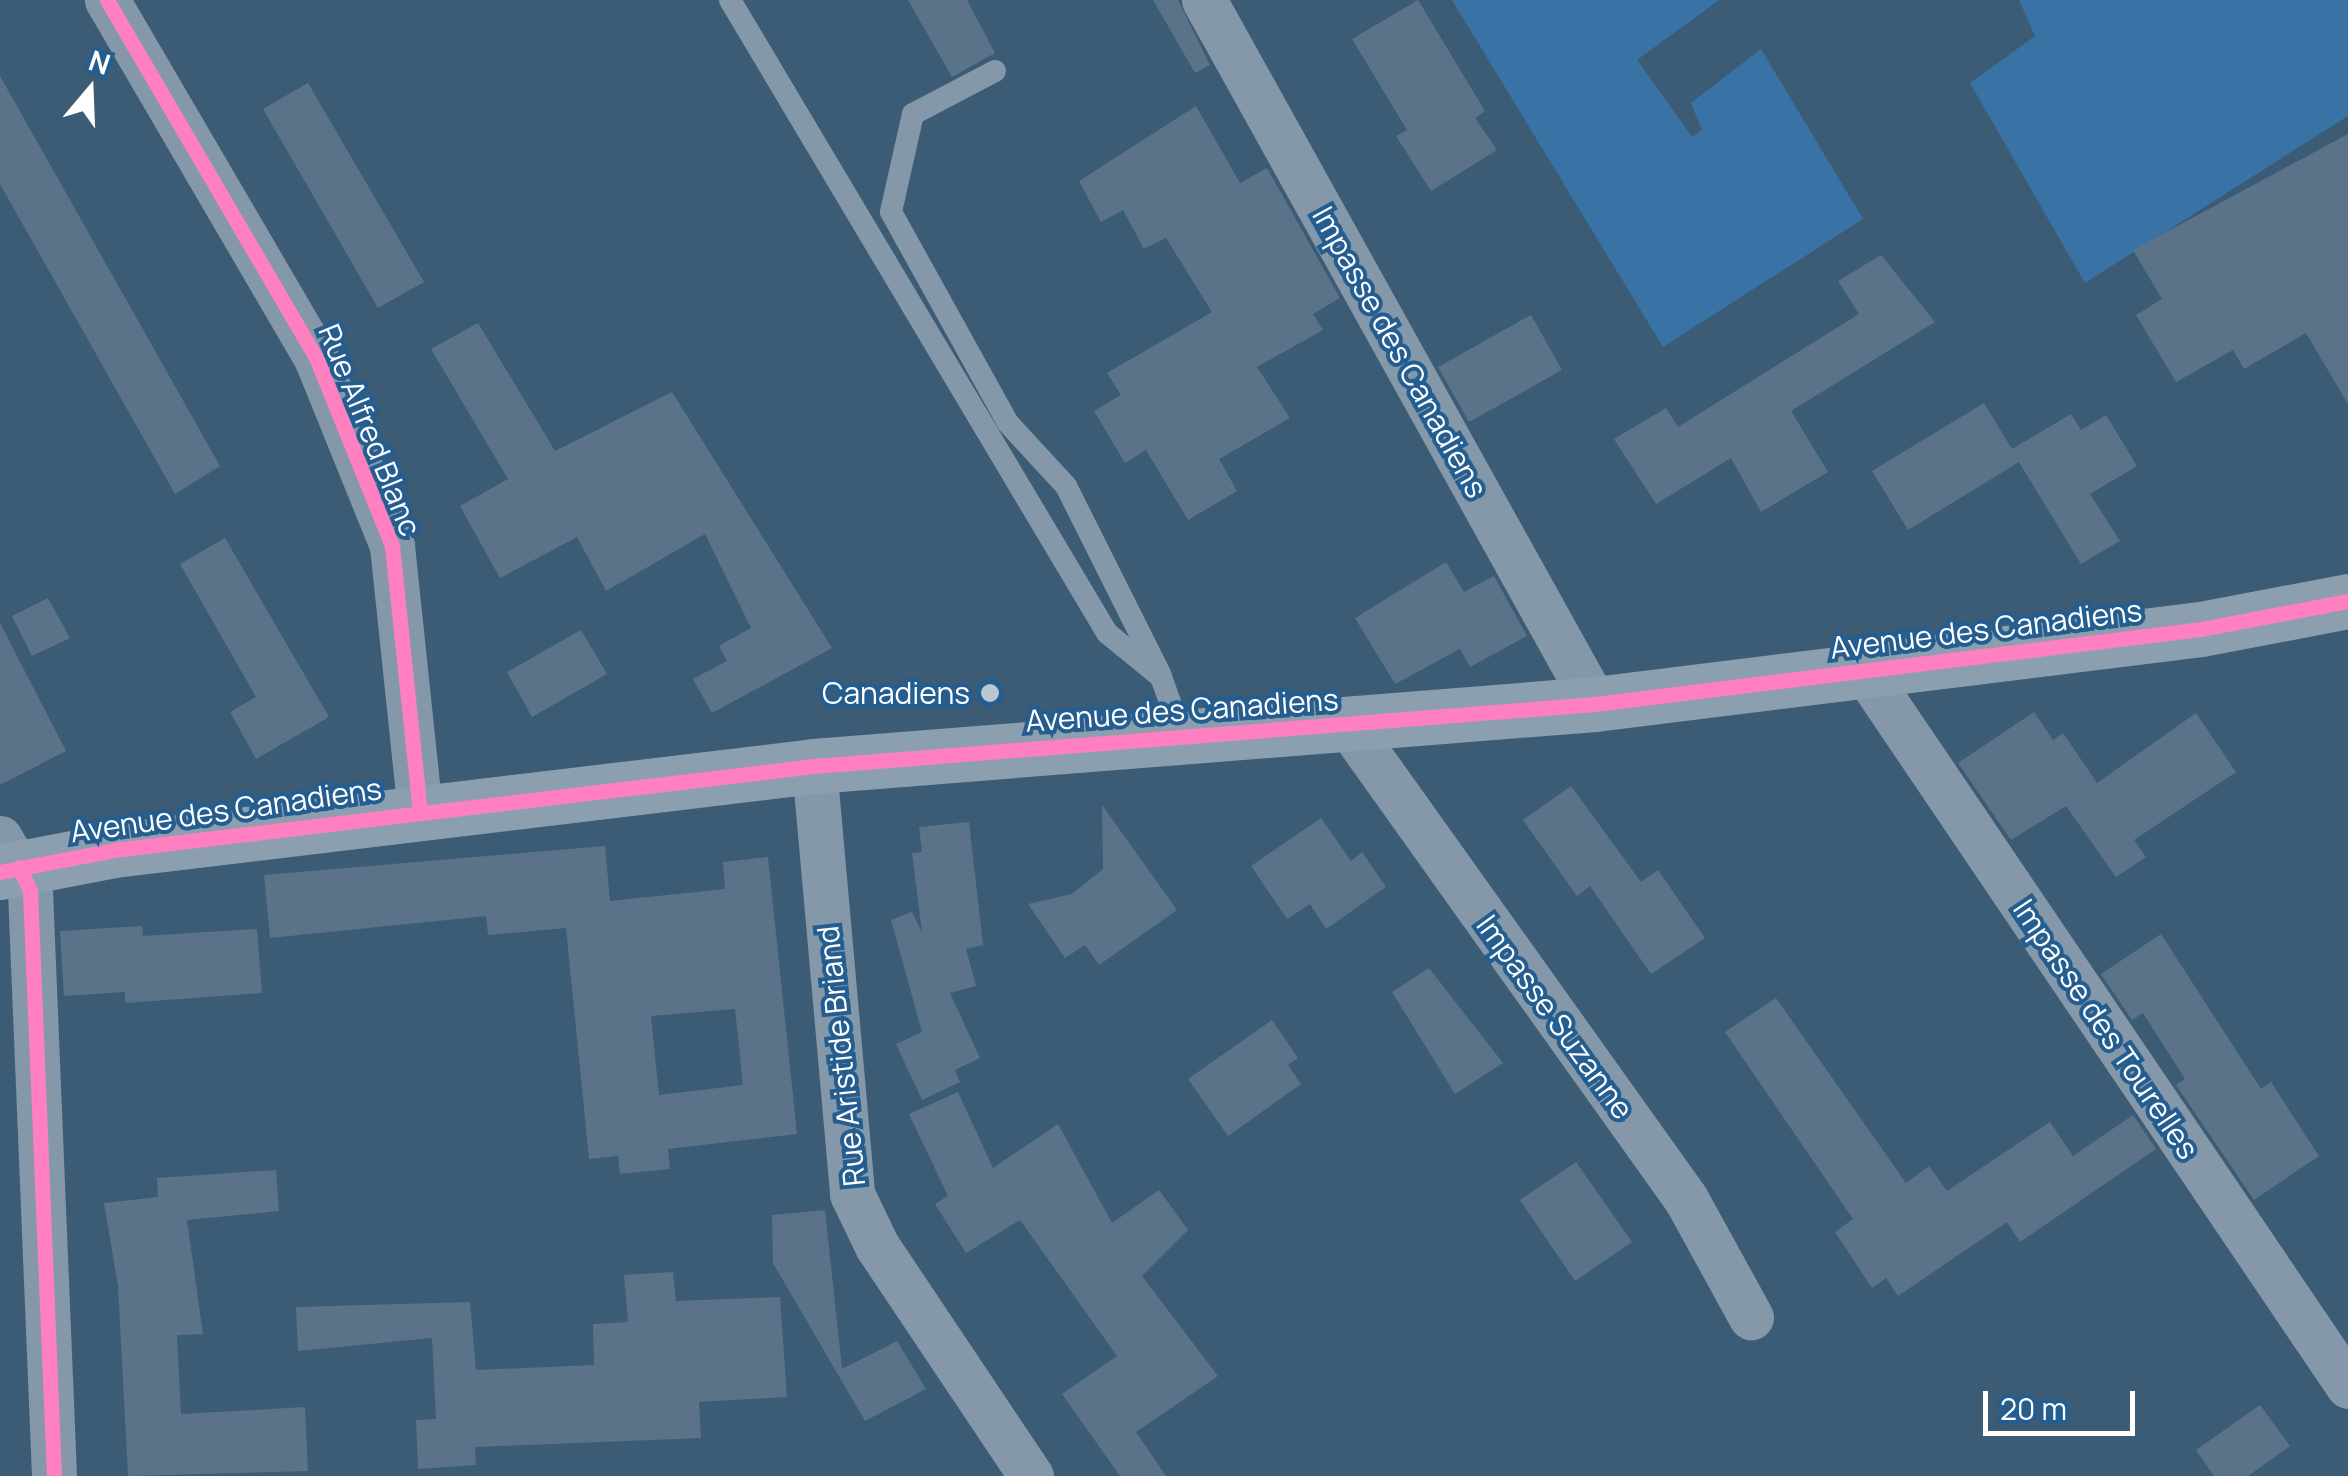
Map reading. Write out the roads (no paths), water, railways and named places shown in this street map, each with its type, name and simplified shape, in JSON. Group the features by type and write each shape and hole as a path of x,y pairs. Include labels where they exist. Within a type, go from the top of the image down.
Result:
{"street":[{"name":"Rue Alfred Blanc","path":"108,0 318,360 392,546 420,812"},
{"name":"Impasse des Canadiens","path":"1204,0 1595,704"},
{"name":"Avenue des Canadiens","path":"6,859 814,766 1595,704 2202,630 2348,601"},
{"name":"Impasse des Tourelles","path":"1865,672 2348,1386"},
{"name":"Impasse Suzanne","path":"1347,724 1686,1199 1752,1317"},
{"name":"Rue Aristide Briand","path":"814,766 852,1194 877,1246 1019,1472"},
{"path":"6,859 30,891 54,1476"}],"lane":[{"path":"730,0 1107,633 1161,678"},
{"path":"995,71 913,114 891,212 1008,422 1066,486 1161,678 1184,738"}],"place":[{"name":"Canadiens","path":"990,693"}]}
